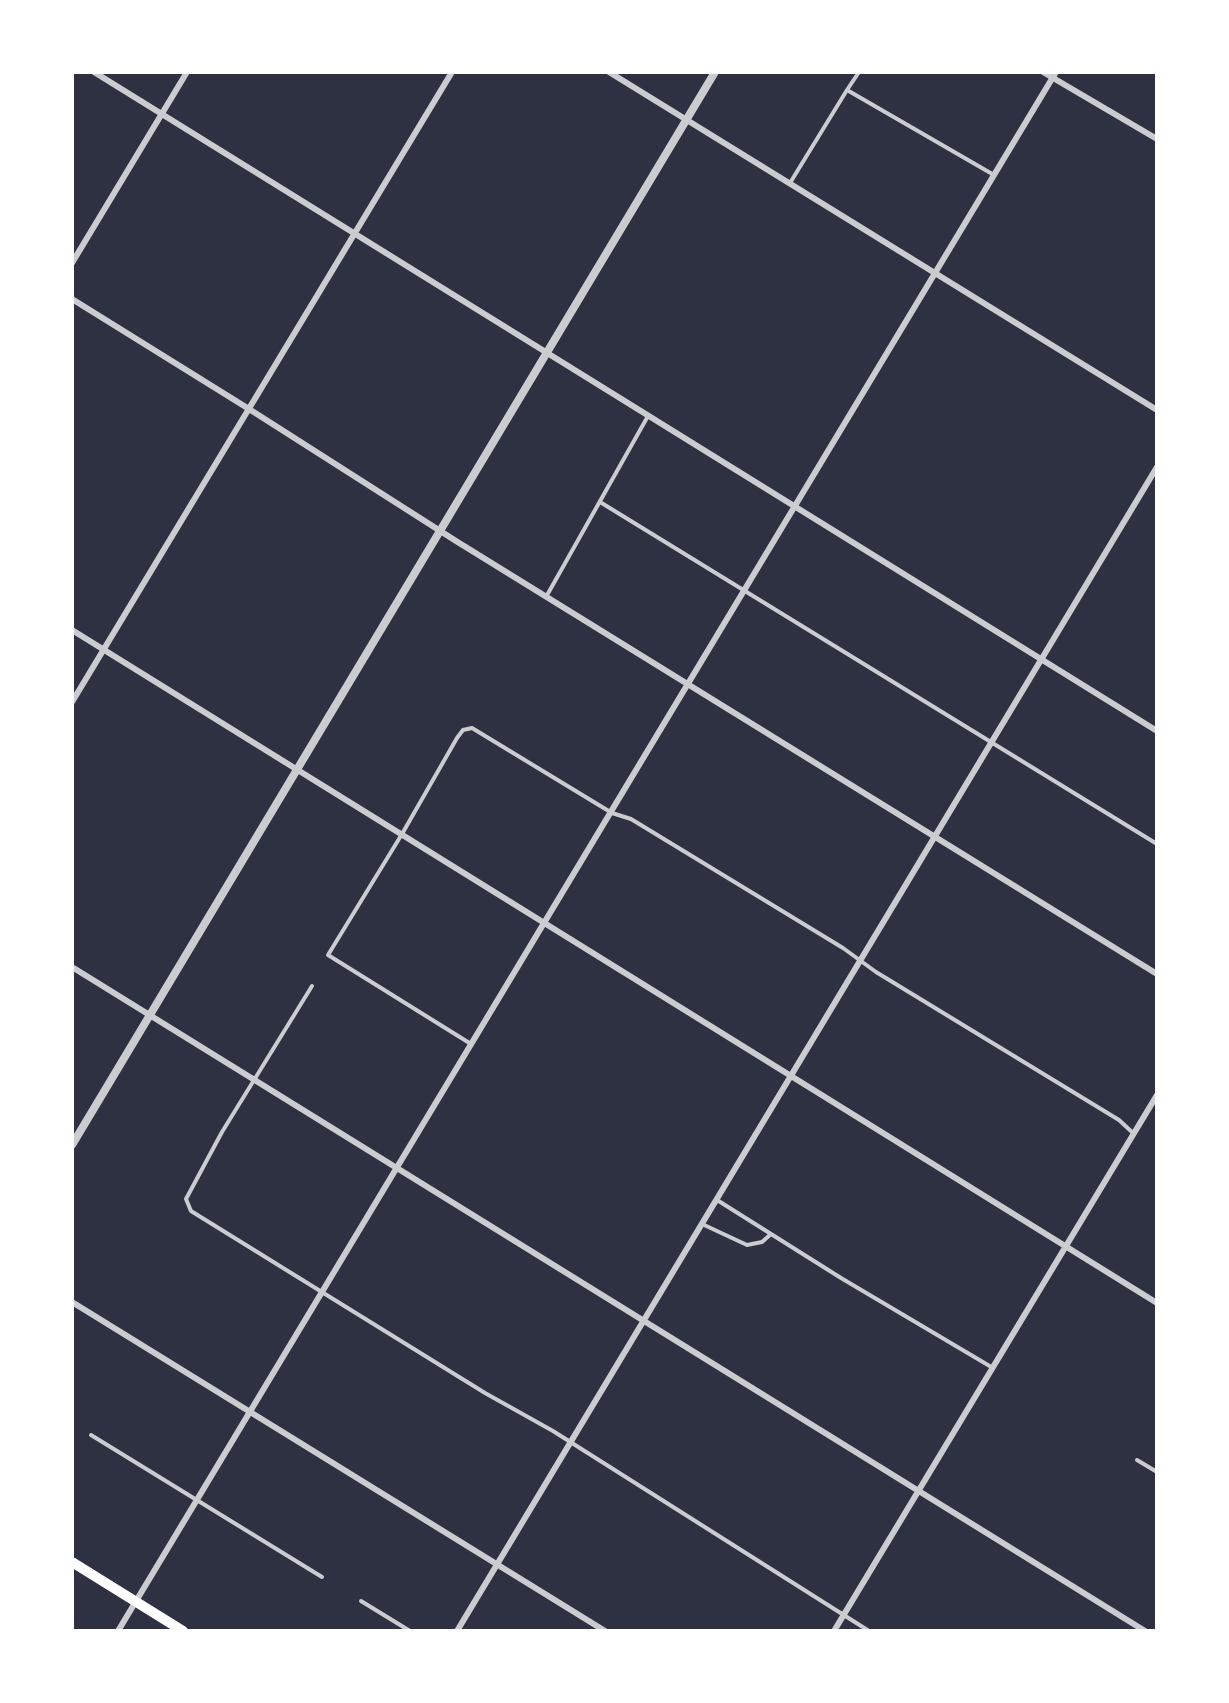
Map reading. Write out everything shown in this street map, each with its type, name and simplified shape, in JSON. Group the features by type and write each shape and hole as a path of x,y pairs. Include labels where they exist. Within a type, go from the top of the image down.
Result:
{"main road":[{"path":"72,1562 183,1631"}],"street":[{"path":"94,72 1157,731"},
{"path":"72,263 187,72"},
{"path":"72,702 452,72"},
{"path":"609,72 1157,410"},
{"path":"72,1145 716,72"},
{"path":"1043,72 1054,75 1157,139"},
{"path":"118,1631 1054,75"},
{"path":"72,299 546,597 1157,974"},
{"path":"457,1631 1157,467"},
{"path":"72,630 1157,1303"},
{"path":"72,968 1145,1631"},
{"path":"834,1631 1157,1095"},
{"path":"72,1302 605,1631"}],"lane":[{"path":"790,183 859,72"},
{"path":"847,90 995,176"},
{"path":"546,597 648,416"},
{"path":"600,502 1157,844"},
{"path":"471,1044 328,955 462,730 472,728 612,813 631,819 843,948 1119,1120 1134,1133"},
{"path":"312,986 222,1132 186,1199 191,1211 569,1443 869,1631"},
{"path":"717,1200 993,1368"},
{"path":"701,1224 747,1245 762,1242 771,1234"},
{"path":"91,1435 322,1577"},
{"path":"1137,1460 1157,1472"},
{"path":"361,1601 410,1631"}]}
